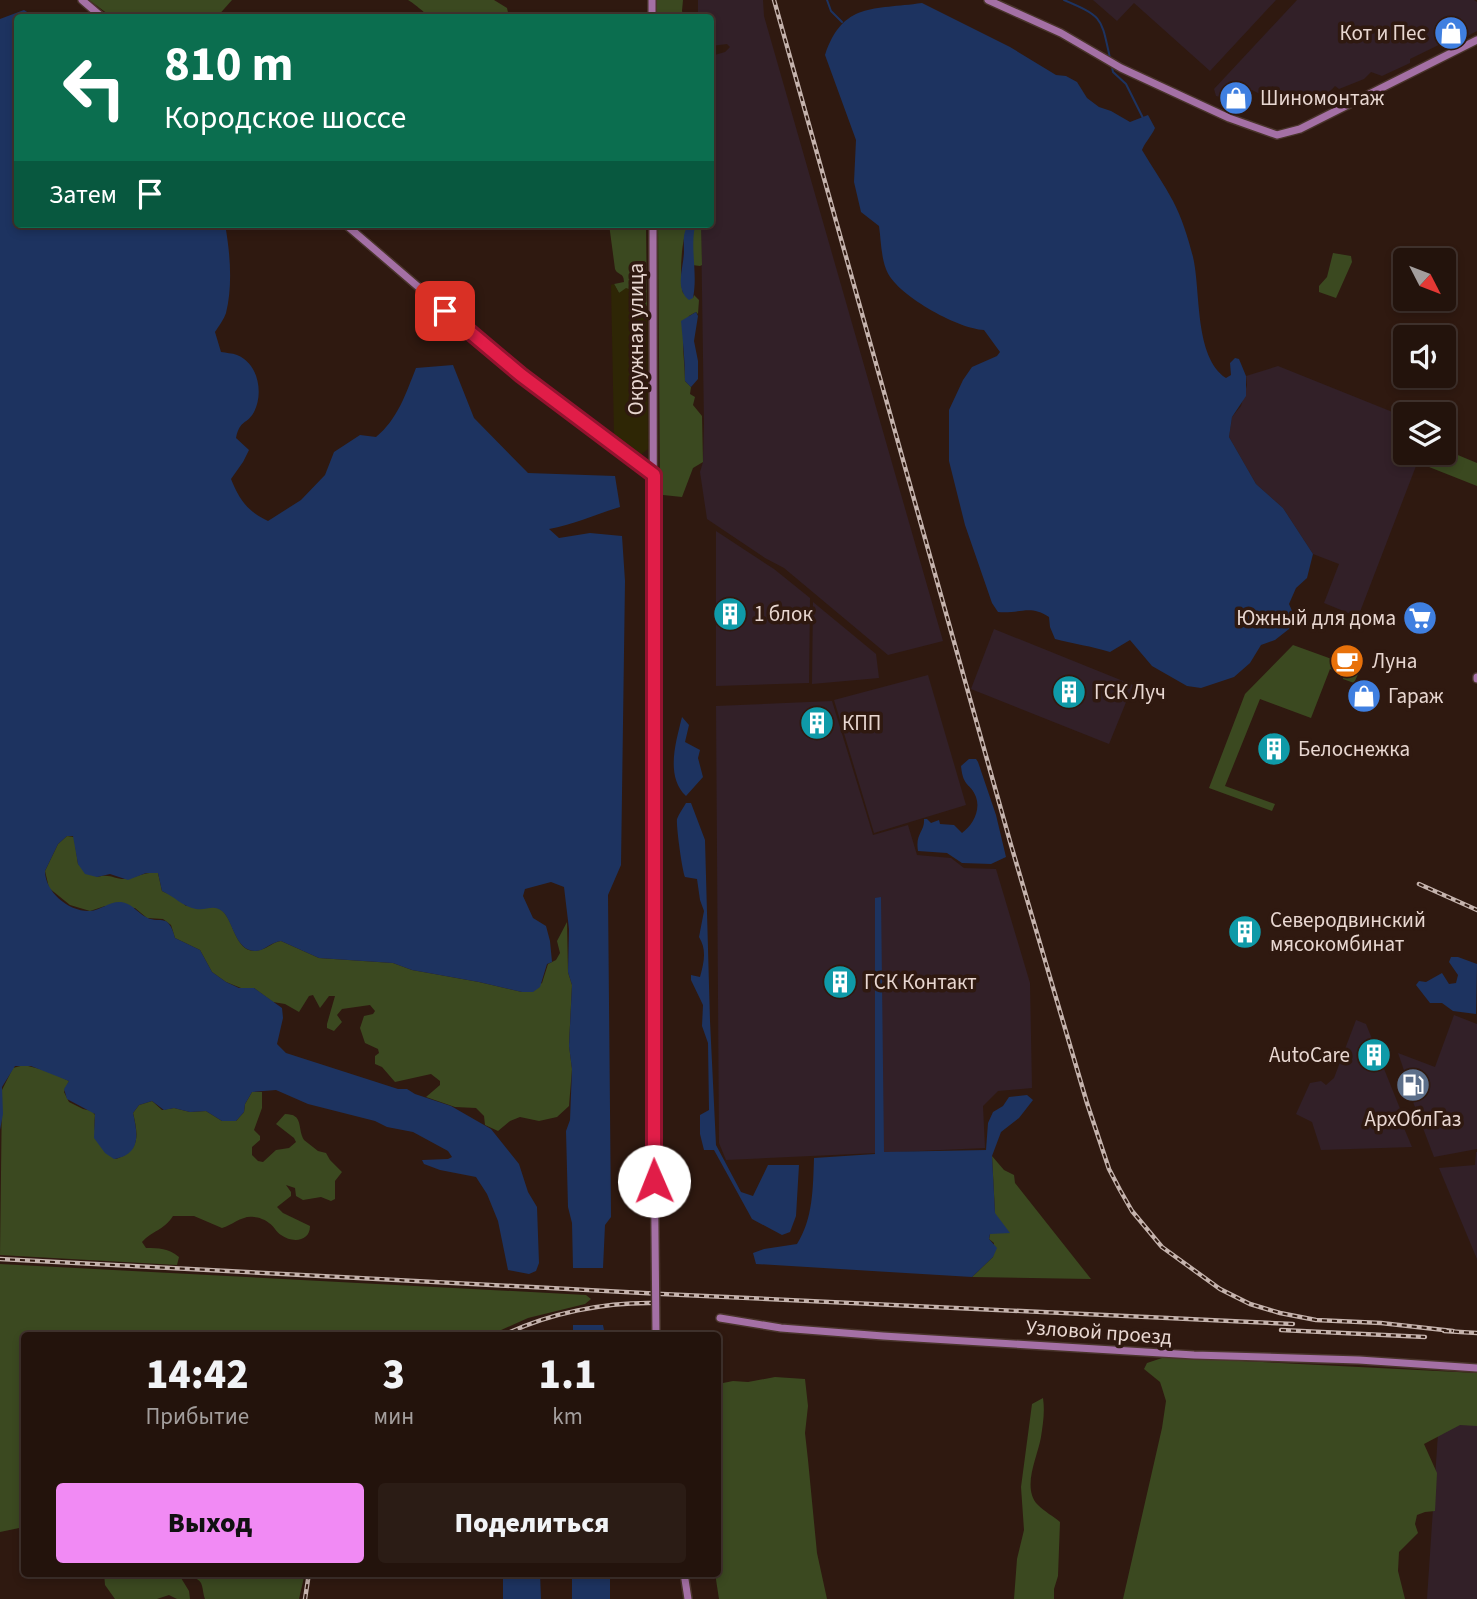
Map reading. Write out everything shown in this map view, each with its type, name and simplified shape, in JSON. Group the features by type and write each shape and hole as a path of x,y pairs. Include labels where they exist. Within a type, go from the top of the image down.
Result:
{"main road":[{"path":"82,0 98,14"},
{"path":"988,0 1061,33 1121,68 1238,122 1283,134 1300,129 1477,40"},
{"path":"350,228 521,375 654,475"},
{"name":"Окружная улица","path":"653,228 656,1332"},
{"name":"Узловой проезд","path":"720,1318 781,1328 883,1336 1477,1368"},
{"path":"685,1577 688,1599"}],"shaded area":[{"path":"698,0 763,0 764,16 943,641 888,655 784,568 707,519 700,472 703,462 704,424 701,228 714,228 714,55 725,52 730,47 727,44 714,46 714,14 698,14"},
{"path":"1093,0 1276,0 1210,71 1134,3 1117,21"},
{"path":"1297,0 1474,0 1477,2 1477,31 1462,39 1457,36 1382,76 1371,72 1364,79 1339,89 1335,86 1317,105 1272,86 1266,97 1252,90 1246,101 1229,92 1221,97 1216,96 1214,89"},
{"path":"1278,366 1393,412 1393,465 1416,465 1358,617 1324,603 1339,564 1313,554 1283,508 1256,484 1229,437 1232,417 1241,406 1247,385 1246,376"},
{"path":"716,531 774,569 810,598 809,683 716,686"},
{"path":"813,602 876,654 879,678 812,684"},
{"path":"994,629 1133,685 1109,744 971,689"},
{"path":"928,675 966,805 874,833 834,700"},
{"name":"ГСК Контакт","path":"832,701 873,835 908,825 917,855 951,858 964,868 996,869 1030,983 1032,1088 998,1091 983,1106 985,1148 726,1160 719,1143 716,706"},
{"path":"1454,1015 1477,1024 1477,1149 1434,1157 1410,1094 1413,1093 1413,1088 1409,1085 1398,1053 1435,1067"},
{"path":"1356,1020 1366,1024 1403,1116 1401,1121 1412,1147 1321,1150 1312,1122 1296,1114 1310,1083 1321,1081 1326,1085 1334,1078"},
{"path":"1476,1152 1477,1259 1439,1168 1475,1165"},
{"path":"1440,1403 1477,1404 1477,1599 1427,1599"}],"green space":[{"path":"89,0 232,0 220,14 108,14"},
{"path":"408,0 494,0 507,8 508,14 426,14"},
{"path":"657,0 683,0 683,14 657,14"},
{"path":"610,228 646,228 647,306 644,308 634,290 619,293 614,284 624,282 615,269"},
{"path":"658,228 687,228 681,268 683,293 693,298 694,295 699,300 698,314 696,312 689,316 684,333 685,381 691,387 690,394 695,397 693,405 702,416 703,462 693,468 682,497 663,495 660,489"},
{"path":"693,228 701,228 702,265 692,265"},
{"path":"1333,253 1351,256 1352,262 1336,298 1319,292 1319,286 1327,277"},
{"path":"1456,454 1477,463 1477,486 1424,465 1456,465"},
{"path":"1293,645 1351,666 1359,672 1354,683 1343,679 1344,673 1330,669 1311,718 1260,699 1225,786 1275,804 1272,811 1209,788 1245,694"},
{"path":"67,836 74,837 78,864 97,877 124,879 158,873 162,891 179,899 186,906 220,909 240,942 251,951 281,941 319,958 393,963 412,970 522,992 542,983 548,964 556,960 560,953 557,941 567,922 568,972 572,985 569,1106 557,1117 539,1121 520,1117 498,1131 485,1125 484,1116 476,1108 455,1107 426,1097 440,1085 440,1081 431,1074 395,1082 382,1067 375,1064 378,1049 365,1043 360,1028 364,1016 375,1011 370,1005 342,1009 337,1015 342,1022 334,1031 327,1028 327,1024 335,996 329,996 320,1008 313,995 309,996 299,1012 285,1004 273,1002 254,988 241,988 226,982 212,972 200,950 175,938 171,925 163,919 147,918 135,908 105,906 90,911 70,905 49,888 45,871 58,844"},
{"path":"24,1065 48,1071 69,1081 64,1092 69,1102 92,1111 95,1115 98,1140 104,1150 116,1159 124,1156 134,1146 136,1128 133,1113 139,1105 152,1101 162,1110 174,1108 190,1112 206,1111 222,1121 236,1121 244,1112 252,1092 262,1092 262,1108 254,1130 260,1140 252,1147 252,1155 263,1162 276,1150 289,1148 296,1142 276,1124 285,1114 295,1116 304,1140 318,1151 326,1153 342,1172 335,1181 335,1199 331,1201 321,1197 303,1200 296,1196 295,1188 286,1185 291,1196 277,1207 283,1213 310,1226 307,1235 300,1240 285,1238 268,1222 256,1217 245,1217 222,1228 194,1216 173,1216 142,1242 146,1248 163,1249 175,1254 179,1257 177,1265 0,1255 2,1090 13,1068"},
{"path":"992,1156 1004,1170 1014,1175 1015,1183 1091,1279 972,1277 993,1257 994,1243 989,1239 995,1213"},
{"path":"0,1264 586,1295 591,1299 585,1304 528,1318 497,1332 21,1332 21,1528 0,1532"},
{"path":"1165,1357 1477,1373 1477,1426 1460,1425 1424,1444 1437,1473 1435,1511 1417,1515 1415,1524 1418,1533 1399,1552 1398,1571 1405,1599 1123,1599 1166,1401 1160,1382 1144,1369 1147,1363"},
{"path":"775,1377 805,1379 808,1406 805,1433 817,1553 827,1599 719,1599 716,1577 721,1577 721,1383"},
{"path":"1043,1398 1044,1413 1031,1490 1038,1505 1060,1522 1058,1576 1054,1599 1014,1599 1017,1559 1024,1530 1021,1487 1032,1404"},
{"path":"104,1577 180,1577 189,1591 190,1599 177,1599 169,1595 157,1599 115,1599 105,1585"},
{"path":"191,1577 304,1577 299,1599 205,1599 202,1585"}],"sand":[{"path":"614,284 619,293 626,288 635,292 642,307 647,306 648,449 639,456 610,438 614,437 611,285"}],"water":[{"path":"922,3 1010,47 1056,75 1066,76 1077,82 1087,98 1099,107 1130,122 1148,115 1155,128 1142,150 1173,201 1187,235 1193,257 1208,355 1226,378 1231,375 1230,363 1235,358 1239,359 1246,376 1246,396 1232,417 1229,437 1256,484 1283,508 1313,554 1307,578 1296,588 1289,604 1293,613 1289,629 1275,640 1261,645 1250,663 1234,677 1201,688 1187,686 1152,666 1130,640 1110,652 1055,639 1049,617 1042,613 1030,610 998,612 992,603 965,525 949,461 949,410 972,367 997,356 1000,352 984,330 944,317 914,299 891,279 883,259 879,226 861,212 854,182 856,140 825,55 832,38 851,17 875,9"},
{"path":"24,10 30,14 14,14 14,228 225,228 230,291 226,313 215,332 221,352 235,354 244,359 254,372 259,388 254,412 242,425 236,438 249,450 231,479 241,499 255,513 268,521 301,500 325,475 334,452 360,435 376,437 384,430 396,414 416,368 453,365 474,418 528,473 615,476 620,507 549,529 559,538 590,533 622,536 625,581 621,865 608,895 611,1217 605,1225 603,1268 573,1268 566,1131 570,1120 572,1069 569,1046 572,985 568,972 569,929 564,887 551,882 525,889 523,896 533,918 546,926 552,962 547,964 540,987 533,992 522,992 412,970 393,963 319,958 281,941 252,951 240,943 222,911 216,908 196,909 183,904 162,891 158,873 146,873 128,880 110,874 97,877 85,874 78,864 73,836 67,836 58,844 45,871 49,886 67,904 90,911 121,902 149,919 166,921 175,938 200,950 212,972 239,988 254,988 282,1008 283,1018 277,1044 286,1053 398,1089 407,1089 451,1106 491,1129 519,1164 528,1192 537,1207 539,1263 536,1271 529,1274 508,1270 498,1221 487,1194 476,1177 440,1170 424,1164 422,1160 448,1159 452,1157 448,1151 413,1132 308,1104 276,1090 252,1092 244,1112 236,1121 222,1121 206,1111 190,1112 174,1108 164,1110 152,1101 139,1105 133,1113 136,1136 133,1148 129,1153 114,1159 105,1153 94,1138 95,1114 67,1099 64,1089 69,1081 31,1066 15,1066 2,1087 3,1114 0,1130 0,19"},
{"path":"687,228 695,228 695,280 693,298 689,300 684,295 681,283"},
{"path":"696,312 698,316 694,341 698,379 691,387 685,381 681,321"},
{"path":"682,717 689,725 685,742 700,750 698,758 703,777 686,796 676,779 674,769 675,748"},
{"path":"969,759 976,759 978,762 996,815 1006,857 991,864 962,863 947,853 918,851 924,819 931,823 939,820 940,824 954,825 962,833 972,822 977,802 963,778 961,766"},
{"path":"686,803 691,803 705,840 716,1145 741,1192 753,1196 768,1165 799,1165 796,1216 790,1232 782,1235 752,1219 714,1150 704,1150 700,1134 700,1115 709,1110 708,1043 702,1026 703,1005 691,975 700,977 703,966 704,951 699,937 704,911 697,879 685,877 681,857 677,819"},
{"path":"881,897 884,1152 986,1150 988,1123 993,1112 1003,1106 1009,1097 1027,1095 1033,1100 1019,1118 1001,1132 992,1156 995,1213 1010,1233 990,1234 989,1239 997,1248 993,1257 972,1277 756,1264 753,1253 797,1244 809,1214 814,1158 875,1154 875,898"},
{"path":"1451,957 1477,964 1476,1014 1453,1011 1442,1003 1430,1003 1416,985 1419,981 1426,982 1442,973 1449,984 1456,983 1458,975 1449,962"},
{"path":"573,1325 603,1325 604,1332 573,1332"},
{"path":"503,1577 540,1577 541,1599 503,1599"},
{"path":"572,1577 610,1577 610,1599 572,1599"}],"waterway":[{"path":"827,0 831,11 842,22"},
{"path":"1064,0 1099,20 1110,58"},
{"path":"1112,67 1113,72 1126,84 1143,118"}],"railway":[{"path":"774,0 1011,845 1109,1169 1132,1211 1162,1247 1220,1289 1250,1304 1316,1320 1381,1323 1453,1331"},
{"path":"1419,884 1477,910"},
{"path":"0,1259 1293,1324"},
{"path":"510,1332 578,1310 617,1304 655,1303"},
{"path":"1281,1330 1425,1337"},
{"path":"1444,1331 1477,1333"},
{"path":"305,1599 308,1577"}],"place":[{"name":"Кот и Пес","path":"1451,33"},
{"name":"Шиномонтаж","path":"1236,98"},
{"name":"1 блок","path":"730,614"},
{"name":"Южный для дома","path":"1420,618"},
{"name":"Луна","path":"1347,661"},
{"name":"ГСК Луч","path":"1069,692"},
{"name":"Гараж","path":"1364,696"},
{"name":"КПП","path":"817,723"},
{"name":"Белоснежка","path":"1274,749"},
{"name":"Северодвинский мясокомбинат","path":"1245,932"},
{"name":"ГСК Контакт","path":"840,982"},
{"name":"AutoCare","path":"1374,1055"},
{"name":"АрхОблГаз","path":"1413,1085"}],"route":[{"path":"445,311 521,375 654,475 654,1181"}]}
